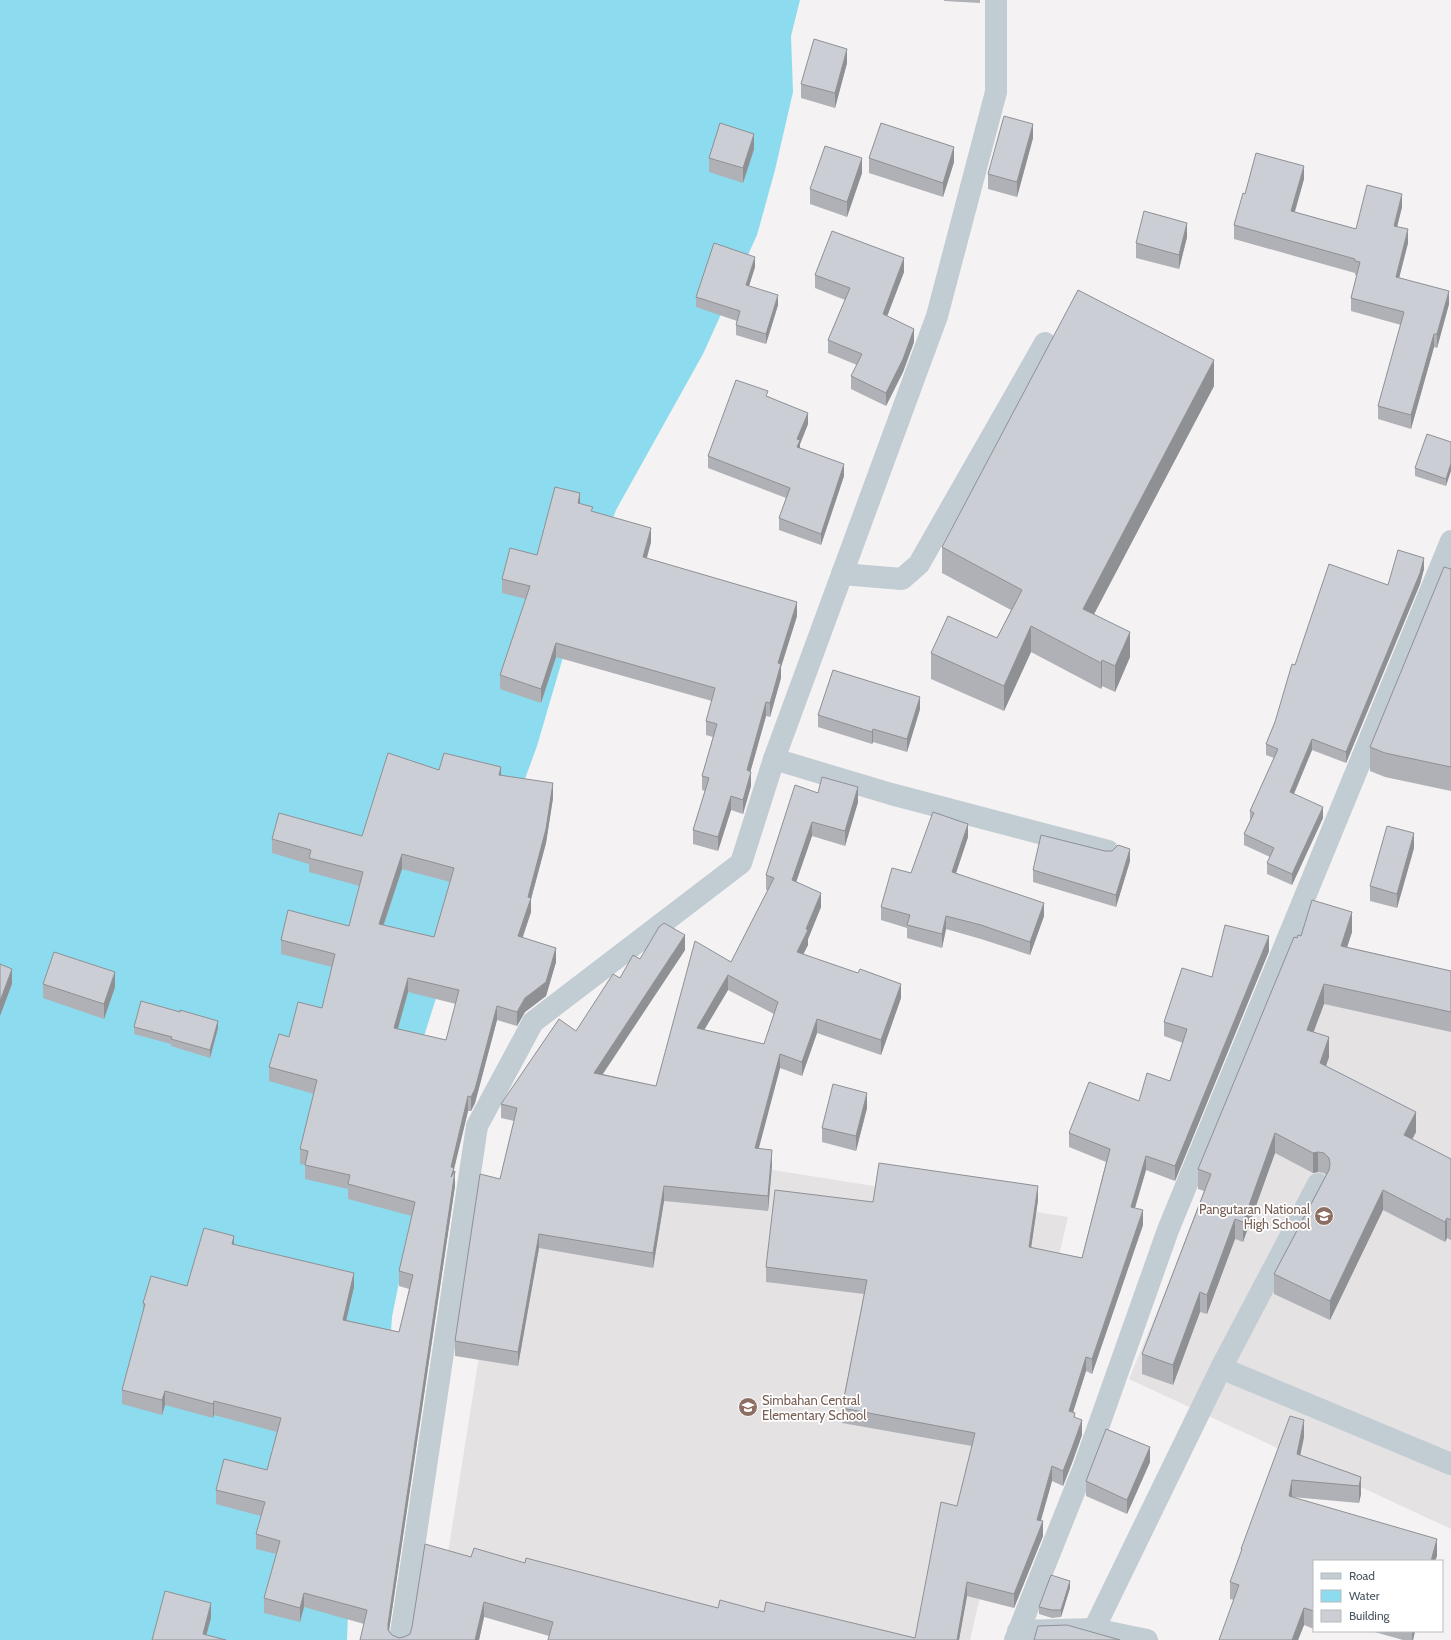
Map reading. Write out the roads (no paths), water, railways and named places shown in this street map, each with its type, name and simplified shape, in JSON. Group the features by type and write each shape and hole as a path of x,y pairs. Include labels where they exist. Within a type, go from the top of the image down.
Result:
{"street":[{"path":"400,1640 477,1126 533,1022 741,863 774,759 937,316 996,92 996,0"},
{"path":"842,574 902,579 919,564 1045,343"},
{"path":"1147,1640 1094,1629 1017,1636 1084,1467 1168,1230 1451,541"},
{"path":"774,759 891,794 1108,852"},
{"path":"1094,1629 1221,1368 1318,1184"},
{"path":"1221,1368 1451,1464"}],"water":[{"path":"0,0 800,0 791,36 793,92 775,170 757,235 703,354 616,510 573,623 537,746 497,855 438,992 418,1055 411,1223 392,1317 389,1359 349,1586 347,1640 0,1640"}],"place":[{"name":"Pangutaran National High School","path":"1324,1216"},
{"name":"Simbahan Central Elementary School","path":"748,1407"}]}
